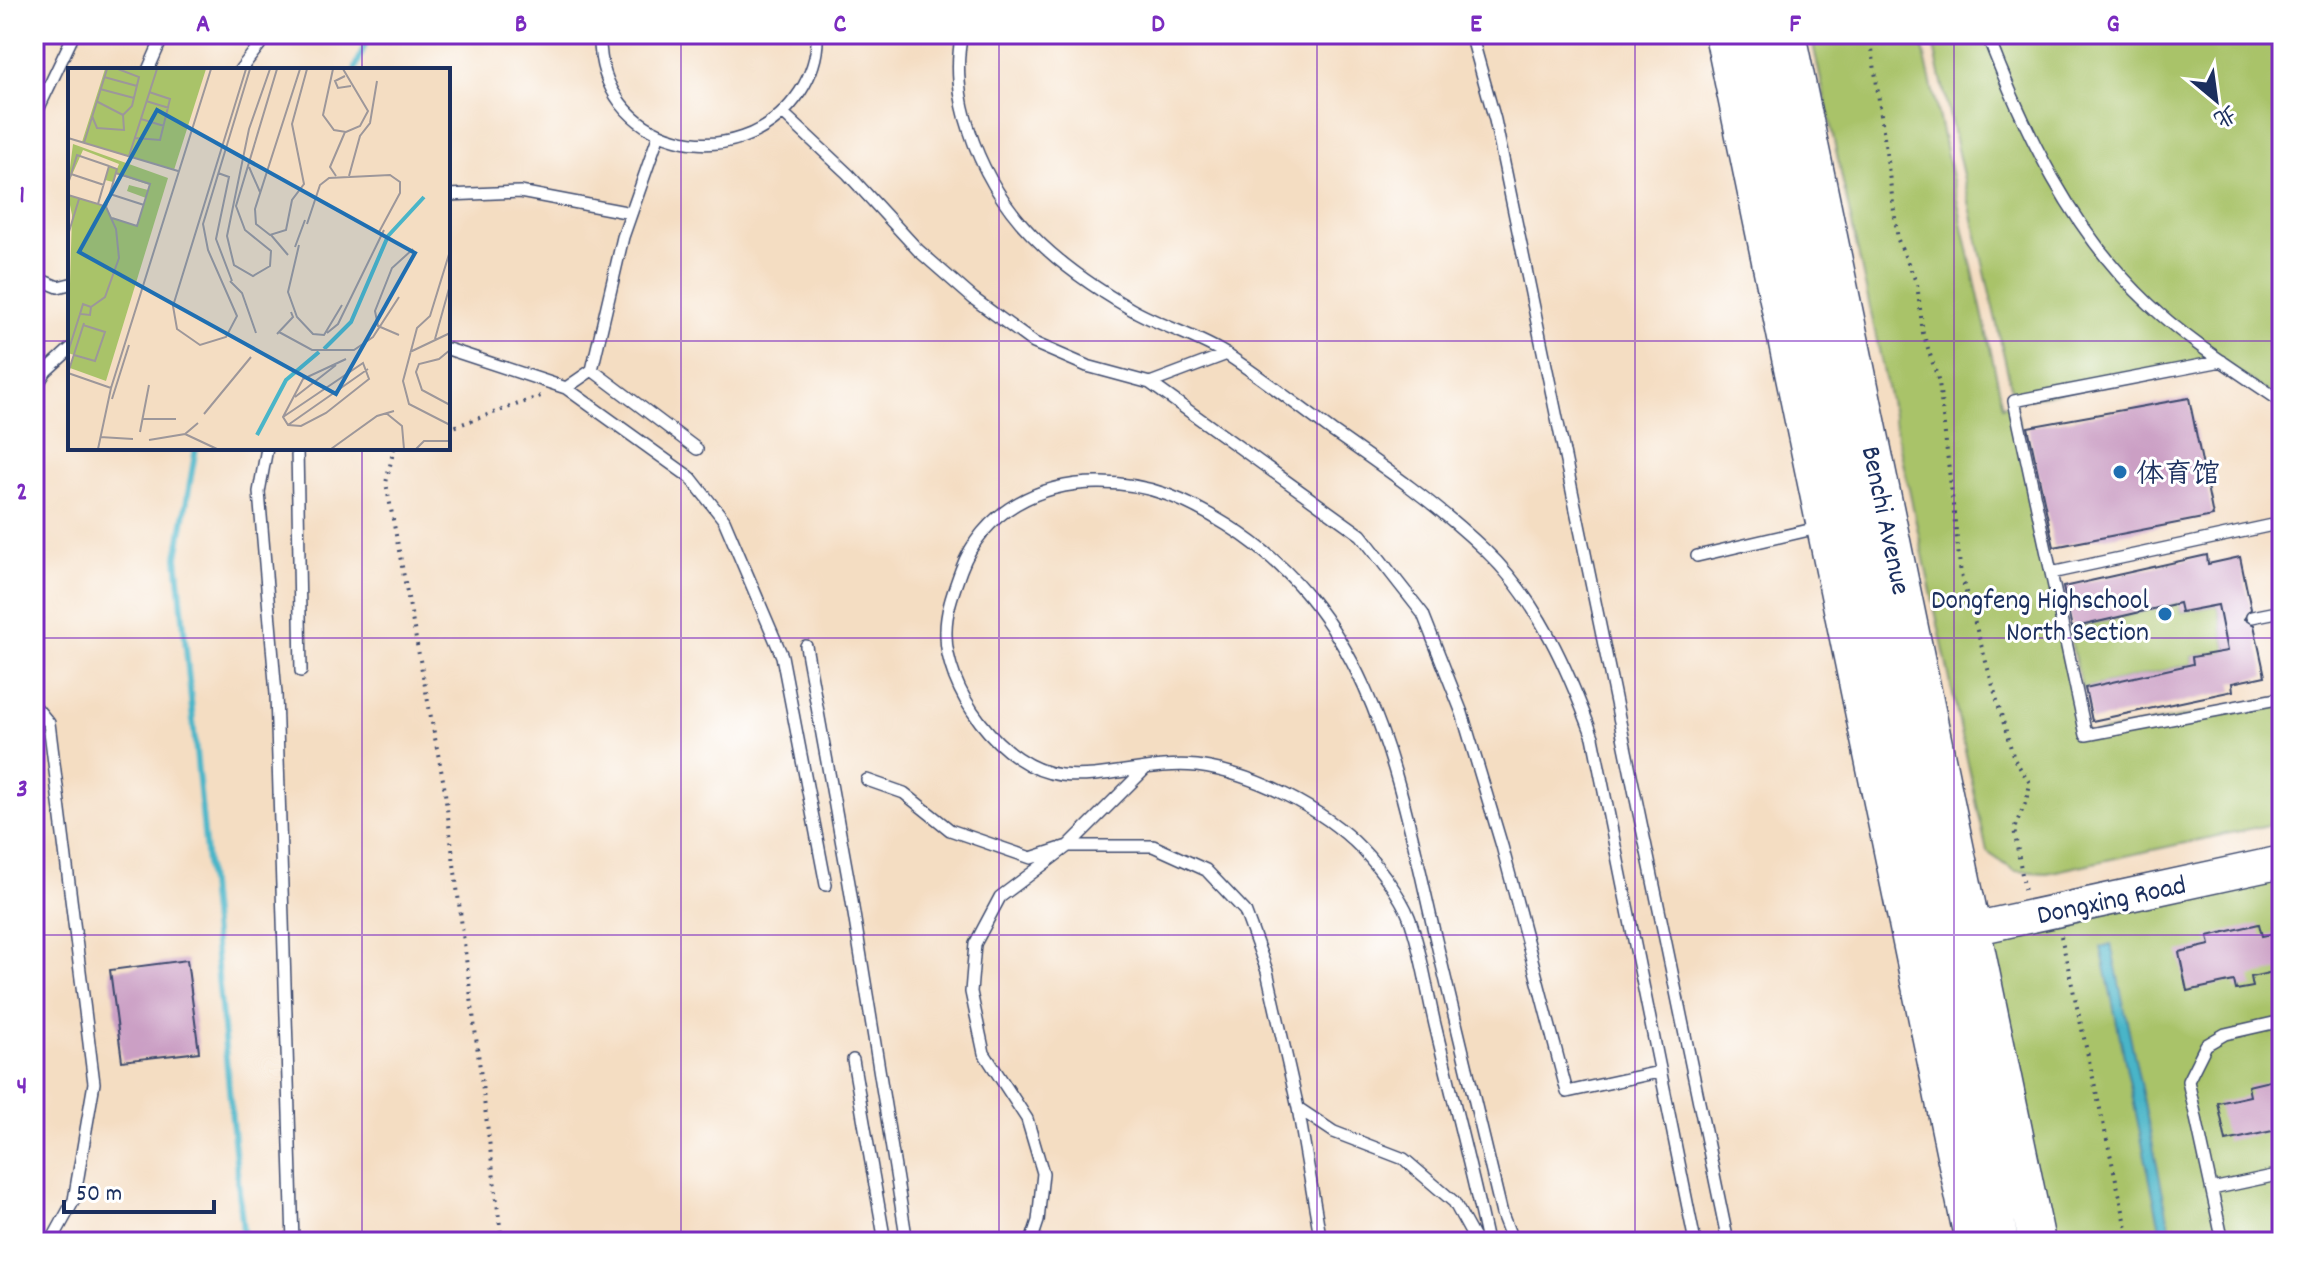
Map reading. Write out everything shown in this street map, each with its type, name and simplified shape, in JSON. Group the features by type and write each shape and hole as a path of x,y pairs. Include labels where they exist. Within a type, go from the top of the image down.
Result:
{"main road":[{"name":"Benchi Avenue","path":"1753,34 1840,522 1878,709 1956,932 2037,1242"},
{"name":"Benchi Avenue","path":"1787,34 1956,932 2000,1242"}],"street":[{"path":"1721,34 1840,522"},
{"path":"1878,709 1971,1242"},
{"name":"Dongxing Road","path":"1956,932 2282,862"}],"lane":[{"path":"34,118 74,34"},
{"path":"149,68 164,34"},
{"path":"242,68 268,34"},
{"path":"600,34 600,51 611,89 638,120 659,134 687,144 740,141 785,115 810,76 817,34"},
{"path":"962,34 959,100 979,163 999,199 1069,270 1132,310 1227,354 1436,506 1488,552 1525,599 1567,669 1593,737 1695,1242"},
{"path":"1471,34 1495,120 1728,1242"},
{"path":"1987,34 2017,113 2082,226 2148,304 2282,402"},
{"path":"785,115 848,174 918,250 998,317 1034,343 1087,366 1150,383 1361,535 1423,614 1462,713 1502,846 1567,1092 1659,1072"},
{"path":"566,388 592,370 631,213 659,134"},
{"path":"450,195 520,192 631,213"},
{"path":"34,277 58,287 68,284"},
{"path":"450,350 566,388 691,478 724,520 782,656 826,885"},
{"path":"34,390 46,371 68,351"},
{"path":"1150,383 1227,354"},
{"path":"2222,361 2014,401 2086,735 2282,698"},
{"path":"592,370 697,449"},
{"path":"267,450 259,492 276,694 293,1242"},
{"path":"297,450 301,671"},
{"path":"1487,1242 1408,913 1361,848 1298,800 1254,782 1195,766 1059,775 1026,761 996,741 972,711 952,669 946,633 952,596 967,556 989,523 1027,497 1064,484 1107,483 1152,488 1197,507 1269,555 1305,588 1338,634 1361,677 1380,726 1409,825 1502,1214 1513,1242"},
{"path":"1697,556 1840,522"},
{"path":"2051,573 2282,523"},
{"path":"2252,617 2282,611"},
{"path":"806,646 849,883 907,1242"},
{"path":"34,705 49,723 94,1083 74,1200 51,1242"},
{"path":"1031,1242 1038,1221 1043,1173 1027,1119 984,1053 971,992 975,944 1000,897 1068,846 1145,769"},
{"path":"867,780 904,793 950,830 1031,858 1068,846 1153,846 1206,870 1245,911 1267,971 1298,1108 1321,1242"},
{"path":"2223,1242 2188,1081 2206,1045 2225,1034 2282,1021"},
{"path":"853,1060 885,1242"},
{"path":"1298,1108 1334,1132 1404,1159 1454,1202 1476,1242"},
{"path":"2212,1189 2282,1174"}],"path":[{"path":"1870,34 1898,240 1917,284 1923,333 1939,382 1961,575 2014,759 2030,783 2027,799 2014,829 2042,913 2130,1242"},
{"path":"450,428 566,388"},
{"path":"394,450 386,483 444,785 502,1242"}],"green space":[{"path":"1811,34 1920,34 2003,406 2014,400 1931,34 2282,34 2282,402 2222,362 2014,401 2086,735 2282,698 2282,822 2047,873 2015,871 1987,852"},
{"path":"2179,603 2181,612 2218,605 2227,651 2192,657 2193,664 2082,689 2068,629"},
{"path":"2282,862 2282,1242 2037,1242 1972,928"}],"water":[{"path":"2111,944 2173,1242 2163,1242 2101,947"}],"building":[{"name":"体育馆","path":"2189,398 2213,516 2054,547 2028,427"},
{"path":"2207,555 2208,564 2240,557 2251,609 2244,619 2254,625 2265,676 2232,683 2233,691 2092,721 2085,688 2193,664 2192,657 2227,651 2218,605 2181,612 2179,603 2072,628 2063,587"},
{"path":"2259,924 2262,936 2282,932 2282,970 2251,977 2253,987 2236,990 2234,981 2187,991 2179,952 2210,945 2208,936"},
{"path":"187,960 199,1052 122,1061 110,970"},
{"path":"2282,1078 2282,1129 2226,1141 2218,1103 2250,1096 2248,1086"}],"waterway":[{"path":"356,68 369,34"},
{"path":"196,450 177,557 244,1242"}],"place":[{"name":"体育馆","path":"2120,472"},
{"name":"Dongfeng Highschool North Section","path":"2165,614"}]}
